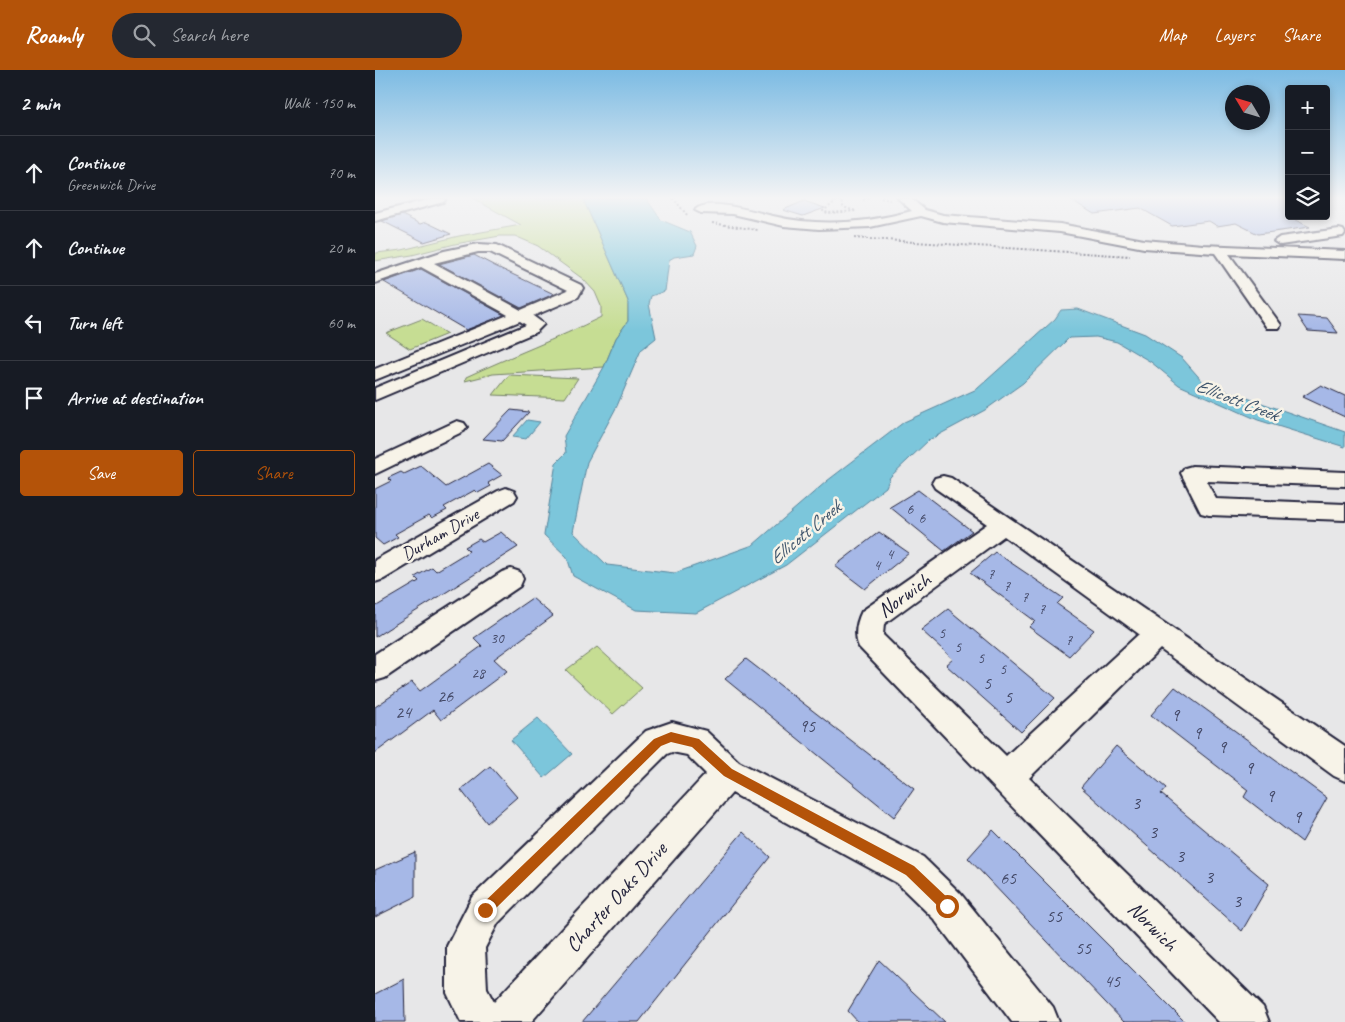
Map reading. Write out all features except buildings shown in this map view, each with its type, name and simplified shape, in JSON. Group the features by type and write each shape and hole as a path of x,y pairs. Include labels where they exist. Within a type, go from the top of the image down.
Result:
{"street":[{"path":"1136,242 1219,250 1345,255"},
{"path":"1305,242 1325,254"},
{"path":"375,279 465,250 491,248 576,288 573,294 375,375"},
{"path":"1219,250 1273,325"},
{"path":"375,395 530,329 535,324 425,263"},
{"path":"375,467 457,427"},
{"path":"1345,479 1192,474 1209,508 1345,512"},
{"path":"943,483 1345,765"},
{"name":"Durham Drive","path":"375,572 506,496"},
{"name":"Norwich","path":"1004,524 871,618 869,639 1248,1022"},
{"path":"375,669 511,579"},
{"path":"1007,778 1159,634"},
{"path":"483,1022 467,993 466,946 485,910 657,742 671,737 695,742 728,772 910,870 947,906 1038,1022"},
{"name":"Charter Oaks Drive","path":"504,1022 728,772"}],"path":[{"path":"924,242 1139,256"}],"green space":[{"path":"433,242 464,242 412,255 375,261 376,253 402,250"},
{"path":"530,242 602,242 628,301 628,321 616,338 604,367 493,374 465,381 466,377 601,317 601,306 595,292 583,279 538,246"},
{"path":"422,319 447,334 410,349 386,333"},
{"path":"509,375 578,378 565,398 493,395"},
{"path":"597,647 642,688 613,714 566,670"}],"water":[{"name":"Ellicott Creek","path":"602,242 695,242 697,246 694,254 674,257 669,260 665,291 651,296 649,304 656,338 641,350 617,406 587,462 573,532 607,565 675,573 753,545 827,481 904,422 977,389 1055,319 1061,310 1078,309 1145,334 1182,358 1204,383 1345,432 1345,447 1258,420 1179,385 1151,362 1117,342 1096,337 1069,338 1023,383 985,410 929,440 890,477 886,487 786,565 696,613 636,610 573,576 567,557 544,535 556,463 566,453 564,436 604,367 616,338 628,321 628,301"},
{"path":"527,420 540,422 526,439 512,437"},
{"path":"538,718 572,754 544,778 511,740"}],"route":[{"path":"485,910 657,742 671,737 695,742 715,758 728,772 910,870 947,906"}]}
